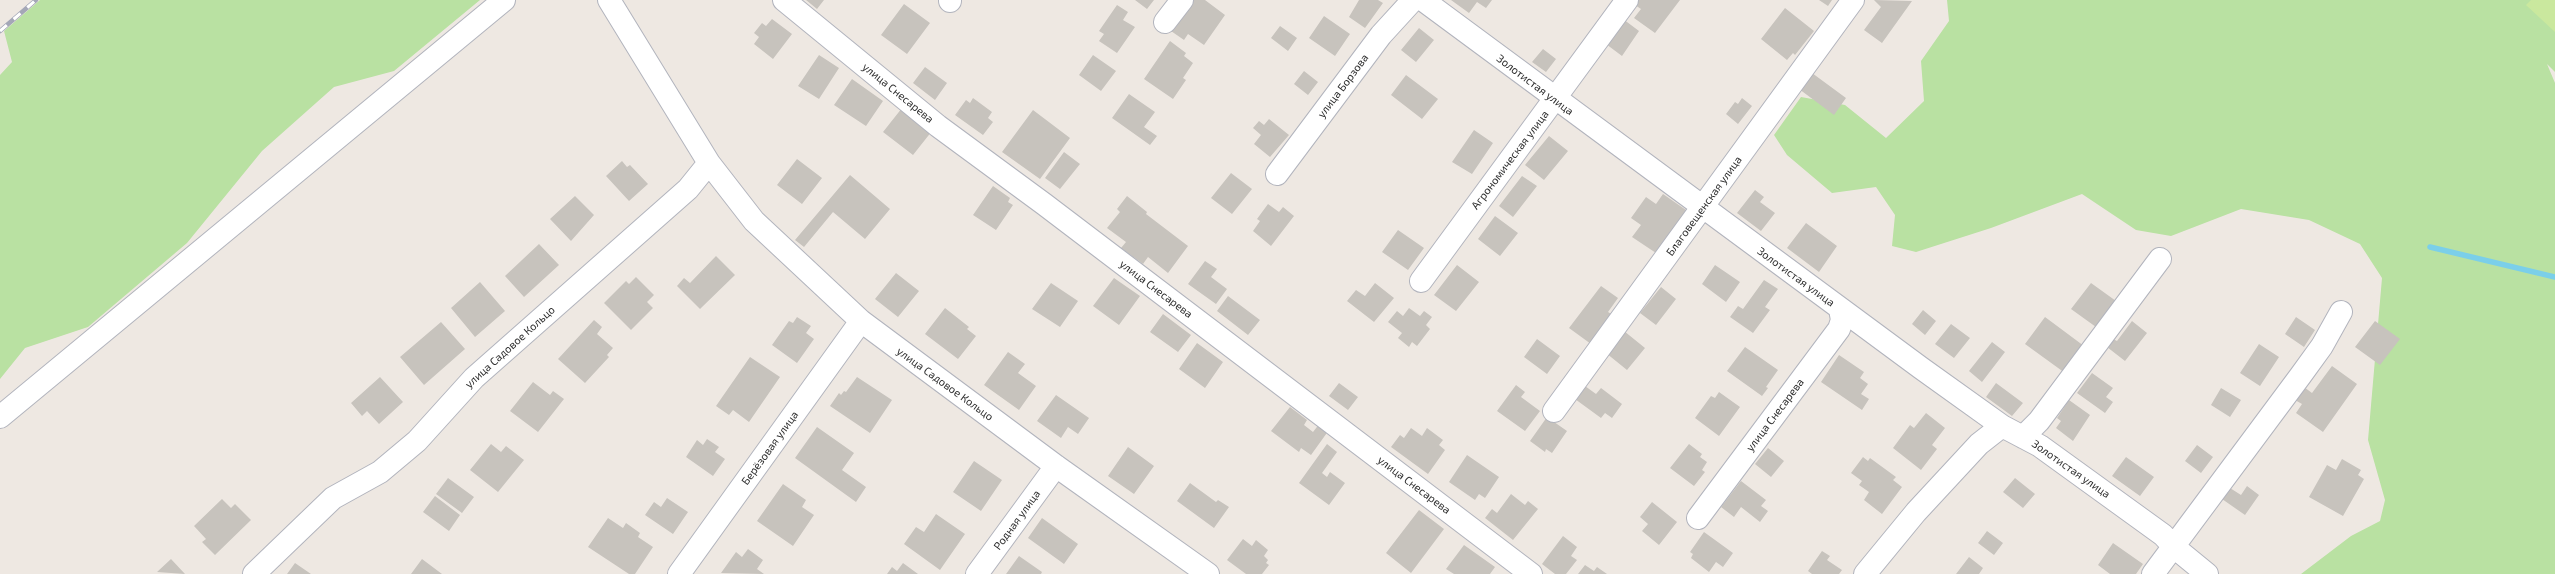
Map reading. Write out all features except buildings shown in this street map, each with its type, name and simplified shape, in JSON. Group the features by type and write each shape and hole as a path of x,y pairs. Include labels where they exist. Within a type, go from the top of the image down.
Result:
{"street":[{"path":"0,417 504,0"},
{"name":"улица Садовое Кольцо","path":"609,0 710,163 754,221 861,322 1056,466 1208,574"},
{"name":"улица Снесарева","path":"784,0 938,126 1044,204 1531,574"},
{"path":"1165,22 1182,0"},
{"name":"улица Борзова","path":"1277,174 1381,35 1413,0"},
{"name":"Золотистая улица","path":"1423,0 1554,100 1840,309 2002,426 2040,446 2156,530 2207,574"},
{"name":"Агрономическая улица","path":"1421,281 1627,0"},
{"name":"Благовещенская улица","path":"1554,411 1853,0"},
{"name":"улица Садовое Кольцо","path":"254,574 333,498 380,472 417,441 474,378 688,189 710,163"},
{"path":"2022,437 2039,421 2160,259"},
{"name":"улица Снесарева","path":"1698,518 1839,329 1842,320 1840,309"},
{"path":"2153,574 2318,352 2341,312"},
{"name":"Берёзовая улица","path":"679,574 861,322"},
{"path":"1865,574 1931,495 1979,444 2002,426"},
{"name":"Родная улица","path":"977,574 1056,466"}],"green space":[{"path":"40,0 480,0 394,71 334,87 262,151 187,243 88,327 25,348 0,379 0,75 12,62 4,31"},
{"path":"1947,0 2555,0 2555,72 2547,64 2555,83 2555,574 2301,574 2351,536 2380,521 2385,500 2368,440 2382,278 2360,244 2309,220 2241,209 2171,236 2136,230 2082,194 1991,228 1916,252 1892,246 1895,215 1876,187 1832,193 1787,155 1774,135 1801,97 1845,105 1886,138 1924,101 1921,61 1949,21"},
{"path":"2531,0 2555,0 2555,32 2526,5"}],"waterway":[{"path":"2430,247 2555,277"}],"railway":[{"path":"0,31 36,0"}]}
